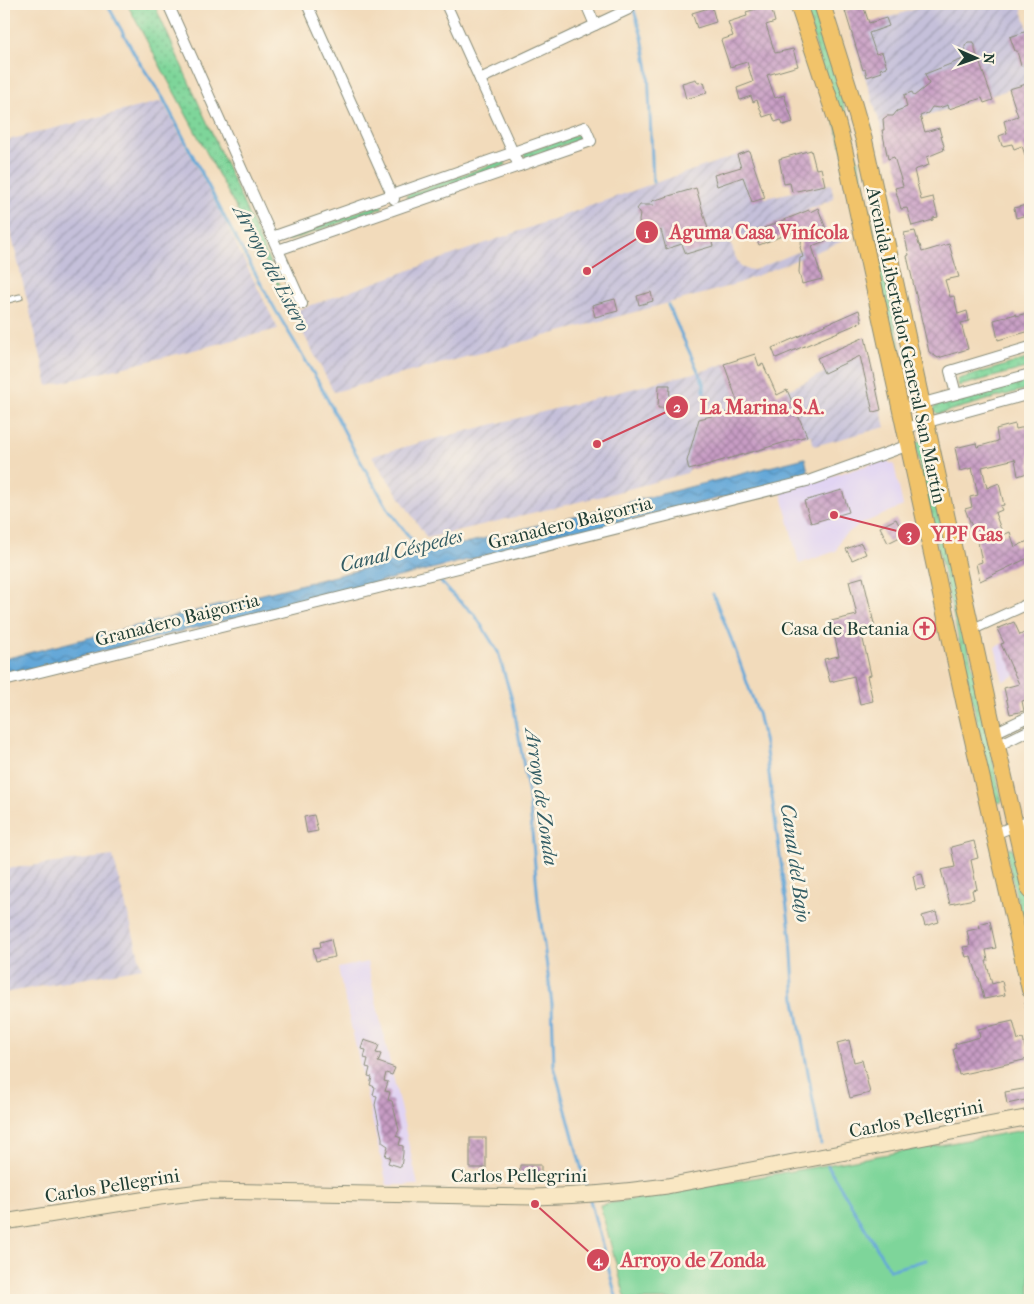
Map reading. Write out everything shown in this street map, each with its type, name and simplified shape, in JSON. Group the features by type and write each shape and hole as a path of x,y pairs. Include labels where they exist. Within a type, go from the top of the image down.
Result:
{"main road":[{"name":"Avenida Libertador General San Martín","path":"798,4 844,149 1030,990"},
{"name":"Avenida Libertador General San Martín","path":"822,4 864,140 995,739 1023,823 1030,891"},
{"name":"Carlos Pellegrini","path":"4,1222 208,1191 535,1197 589,1195 667,1186 1030,1117"}],"street":[{"path":"168,4 302,304"},
{"path":"307,4 398,208"},
{"path":"446,4 519,166"},
{"path":"586,4 595,25"},
{"path":"480,79 629,9"},
{"path":"272,237 585,127 591,141 278,250"},
{"path":"956,394 950,370 1030,347"},
{"path":"901,409 1030,374"},
{"path":"906,428 1030,394"},
{"name":"Granadero Baigorria","path":"4,680 811,480 909,445"},
{"path":"971,630 1030,603"},
{"path":"995,739 1030,716"},
{"path":"995,739 1030,730"},
{"path":"994,834 1023,823"}],"lane":[{"path":"4,301 20,297"}],"shaded area":[{"path":"930,4 1020,4 1030,35 1030,83 882,130 850,30"},
{"path":"162,101 278,329 48,386 4,205 4,141"},
{"path":"749,151 765,198 831,184 834,199 730,242 741,267 754,270 842,234 843,241 736,284 706,293 334,392 292,312 649,185"},
{"path":"868,352 885,427 814,446 811,435 689,470 687,473 603,496 427,538 372,456 703,371 755,354 771,398"},
{"path":"885,460 894,465 903,506 861,524 842,537 836,551 799,564 781,491"},
{"path":"1030,630 1030,669 1003,681 995,647"},
{"path":"113,856 142,968 4,993 4,869"},
{"path":"367,962 418,1185 387,1185 338,968"}],"green space":[{"path":"127,4 154,4 292,312"},
{"path":"805,4 813,4 849,121 904,364 897,365"},
{"path":"579,134 580,139 526,158 524,155 525,153"},
{"path":"504,160 506,165 408,199 406,197 407,195"},
{"path":"380,204 382,208 288,241 286,239 287,237"},
{"path":"1030,358 1030,367 959,386 957,380 959,379"},
{"path":"1030,379 1030,388 938,414 934,411 936,405"},
{"path":"919,441 923,443 1002,801 1000,803 995,801 915,445"},
{"path":"1011,848 1015,851 1030,919 1030,959 1006,851"},
{"path":"1030,1129 1030,1300 626,1300 600,1205"}],"water":[{"path":"805,458 809,476 4,676 4,659"}],"building":[{"path":"754,4 788,4 788,6 772,11 775,22 766,25 775,53 793,49 798,66 767,75 775,98 784,95 793,122 783,125 781,120 775,122 772,114 763,117 757,100 753,102 751,96 740,100 737,88 753,82 747,62 730,67 721,40 733,36 728,22 747,16 746,12 756,9"},
{"path":"863,5 869,23 886,18 889,26 869,33 876,54 882,52 887,67 880,69 882,72 867,77 865,69 863,70 845,11"},
{"path":"712,7 716,22 697,28 692,13"},
{"path":"1030,30 1030,63 1021,66 1017,51 1015,51 1010,37"},
{"path":"968,42 973,42 975,45 975,50 993,100 984,103 982,98 949,109 948,105 939,108 932,107 928,113 920,116 925,132 939,128 944,150 927,157 929,165 914,170 921,200 933,197 938,217 912,226 907,208 901,209 895,188 903,186 894,157 888,159 882,130 884,130 883,119 887,116 893,116 897,111 907,107 904,95 912,92 914,96 929,84 925,74 966,58 965,46"},
{"path":"696,79 698,83 704,82 707,93 686,99 682,83"},
{"path":"1030,83 1029,167 1022,146 1014,149 1012,144 1002,146 999,136 1007,133 1004,121 1018,116 1009,89"},
{"path":"811,150 816,169 821,168 825,185 792,192 790,183 784,184 779,159"},
{"path":"749,151 765,198 752,202 743,177 717,186 714,175 741,167 737,155"},
{"path":"696,188 713,246 686,254 682,244 666,249 661,230 653,237 650,234 642,238 639,221 640,214 637,209 640,205 653,205 652,201"},
{"path":"1030,204 1030,214 1016,218 1014,208"},
{"path":"818,208 830,239 812,246 822,279 802,284 799,272 800,258 803,257 800,247 802,228 759,245 754,232"},
{"path":"915,231 922,252 949,244 959,277 945,280 950,297 954,296 958,314 967,311 969,321 961,323 968,349 938,358 929,352 907,256 909,255 904,233"},
{"path":"651,292 653,301 639,305 637,296"},
{"path":"615,299 618,311 595,317 592,305"},
{"path":"859,310 862,322 776,358 772,348"},
{"path":"1027,313 1030,331 998,340 994,320"},
{"path":"865,337 881,410 873,412 860,356 824,373 817,358"},
{"path":"755,354 759,366 763,364 777,395 787,390 807,436 689,470 687,461 699,419 740,409 724,364"},
{"path":"659,385 670,385 669,408 658,408"},
{"path":"1015,424 1016,429 1030,426 1030,472 1018,476 1015,459 982,467 987,488 999,483 1004,505 1000,506 1002,510 995,513 1003,535 1010,532 1015,547 1030,540 1030,557 980,581 976,564 982,562 975,528 973,529 965,509 972,507 970,497 978,495 972,468 960,471 955,448 976,443 977,447 998,441 996,429"},
{"path":"842,490 849,512 811,523 804,501"},
{"path":"896,519 904,535 888,543 880,527"},
{"path":"861,543 866,554 852,560 846,549"},
{"path":"863,577 876,632 862,635 871,675 867,676 873,701 860,704 854,676 830,682 824,659 839,656 831,621 857,615 849,581"},
{"path":"1014,622 1020,635 1030,630 1030,699 1022,701 1024,711 1010,714 1004,688 1019,684 1001,644 1004,643 997,629"},
{"path":"314,815 318,831 307,833 304,817"},
{"path":"974,841 978,858 971,860 977,889 972,890 974,899 950,904 941,870 955,867 951,847"},
{"path":"922,874 925,888 916,890 913,876"},
{"path":"936,912 939,922 925,926 922,916"},
{"path":"990,921 996,948 986,950 988,961 986,961 992,984 1002,981 1005,995 984,999 971,956 966,957 963,947 970,946 967,931 980,928 979,924"},
{"path":"331,939 335,957 316,961 313,948 321,947 320,942"},
{"path":"1013,1021 1018,1040 1023,1039 1028,1059 959,1075 953,1049 956,1048 955,1044 980,1037 978,1029"},
{"path":"364,1040 379,1045 376,1053 381,1054 378,1062 395,1068 392,1075 386,1073 384,1081 388,1082 385,1091 390,1092 388,1100 392,1101 399,1130 396,1136 401,1138 399,1145 403,1146 401,1167 388,1163 390,1157 385,1156 388,1146 382,1142 375,1105 377,1096 373,1095 375,1087 370,1085 372,1077 368,1076 370,1068 366,1067 368,1059 364,1058 366,1050 361,1049"},
{"path":"849,1040 854,1062 862,1060 870,1093 850,1098 837,1043"},
{"path":"1029,1088 1030,1099 1007,1104 1005,1092"},
{"path":"470,1138 486,1138 486,1168 470,1168"},
{"path":"520,1165 541,1165 541,1179 519,1179"}],"waterway":[{"name":"Arroyo del Estero","path":"107,4 138,60 163,98 227,222 276,311 319,383 354,450 390,512 414,543"},
{"name":"Canal del Bajo","path":"632,4 642,37 648,69 653,182"},
{"name":"Canal del Bajo","path":"668,305 704,384 704,391"},
{"name":"Arroyo de Zonda","path":"441,582 475,615 498,652 513,703 529,796 538,901 552,1004 554,1066 587,1189"},
{"name":"Canal del Bajo","path":"713,594 758,713 765,744 791,938 795,1001 821,1144"},
{"name":"Canal del Bajo","path":"828,1166 890,1270 926,1260"},
{"name":"Arroyo de Zonda","path":"590,1200 617,1300"}],"place":[{"name":"Aguma Casa Vinícola","path":"587,271"},
{"name":"La Marina S.A.","path":"597,444"},
{"name":"YPF Gas","path":"834,515"},
{"name":"Casa de Betania","path":"925,628"},
{"name":"Arroyo de Zonda","path":"535,1204"}],"water label":[{"name":"Canal Céspedes","path":"401,550"}]}
